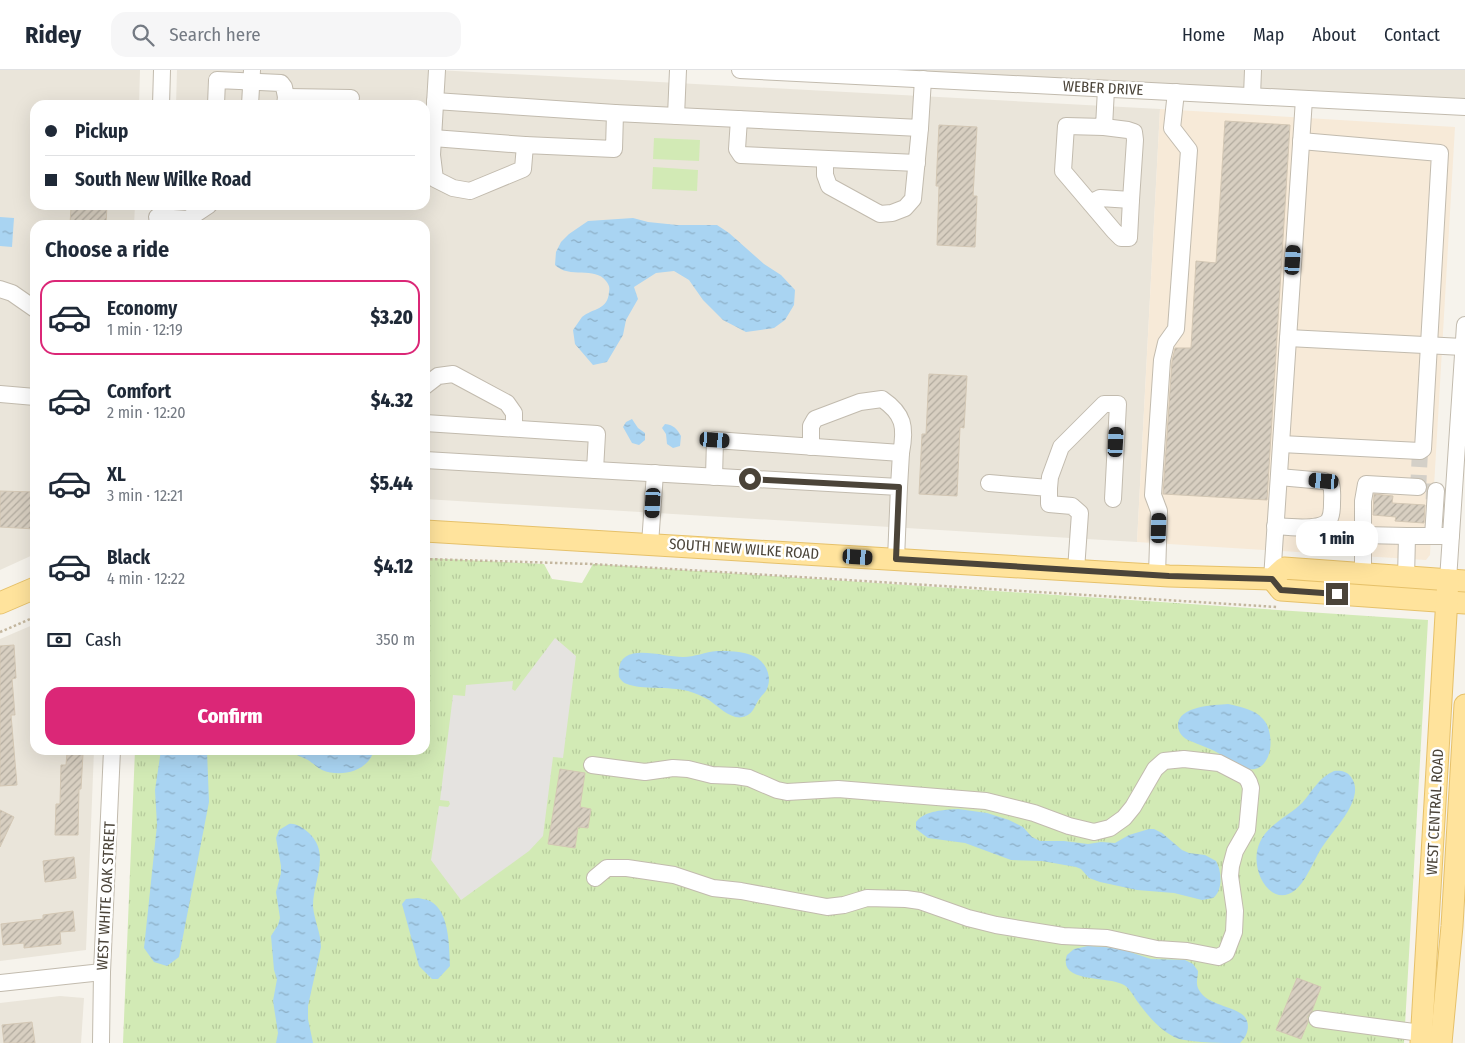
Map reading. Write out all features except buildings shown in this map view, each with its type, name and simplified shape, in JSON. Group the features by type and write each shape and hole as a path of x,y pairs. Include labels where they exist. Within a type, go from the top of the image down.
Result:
{"main road":[{"name":"SOUTH NEW WILKE ROAD","path":"430,531 1157,575 1272,579 1284,568 1457,581"},
{"name":"SOUTH NEW WILKE ROAD","path":"1272,579 1281,590 1456,602"},
{"name":"WEST CENTRAL ROAD","path":"1421,1038 1457,581"},
{"path":"0,603 30,590"},
{"name":"WEST CENTRAL ROAD","path":"1441,1043 1462,807 1465,705"}],"street":[{"path":"161,100 162,70"},
{"path":"438,70 432,155 435,178 453,188 470,191 522,169 526,145"},
{"path":"676,116 678,70"},
{"name":"WEBER DRIVE","path":"740,70 832,72 923,79 1465,107"},
{"path":"1252,96 1253,70"},
{"path":"216,100 217,80 251,76 281,83 284,87 286,100"},
{"path":"250,100 251,76"},
{"path":"825,159 825,175 829,186 880,214 892,213 905,208 914,199 923,79"},
{"path":"1104,127 1106,89"},
{"path":"1157,575 1159,511 1153,495 1162,360 1166,343 1176,329 1189,150 1172,128 1176,92"},
{"path":"308,100 351,98"},
{"path":"1272,579 1304,99"},
{"path":"435,101 615,113 920,128"},
{"path":"433,138 614,149 615,113"},
{"path":"739,119 738,149 741,155 917,164"},
{"path":"1066,126 1104,127 1134,132 1131,200 1129,238 1121,238 1063,171 1066,126"},
{"path":"1281,444 1423,449 1441,156 1438,151 1301,141"},
{"path":"1090,203 1100,198 1131,200"},
{"path":"157,216 188,219 202,210"},
{"path":"0,289 12,293 30,306"},
{"path":"1457,581 1451,536 1461,440 1465,325"},
{"path":"1288,338 1463,347"},
{"path":"430,382 438,376 454,374 507,403 514,413 514,428"},
{"path":"0,394 30,397"},
{"path":"811,447 811,426 815,419 860,402 882,399 893,406 902,419 904,438 901,453 896,559"},
{"path":"1076,570 1080,512 1072,506 1049,504 1050,477 1060,447 1104,404 1118,404 1113,499"},
{"path":"430,423 597,434 595,470"},
{"path":"714,477 715,440 901,453"},
{"path":"430,460 899,487"},
{"path":"650,544 654,473"},
{"path":"1275,526 1313,527 1328,522 1331,516 1333,491 1331,484 1324,481 1279,477"},
{"path":"989,484 1049,488"},
{"path":"1363,575 1363,501 1366,484 1418,487"},
{"path":"1434,536 1436,491"},
{"path":"1363,535 1451,536"},
{"path":"1406,578 1408,536"},
{"name":"WEST WHITE OAK STREET","path":"101,1043 102,972 112,755"},
{"path":"592,765 645,772 673,768 688,769 712,775 742,777 787,792 838,790 986,801 1034,813 1069,826 1094,832 1110,828 1127,815 1154,769 1161,762 1171,759 1205,758 1224,764 1243,775 1250,782 1252,788 1246,833 1235,851 1231,866 1230,876 1235,922 1234,932 1226,944 1224,956 1214,957 1187,951 1157,949 1107,938 1058,936 996,926 912,899 861,899 841,906 827,907 741,891 713,888 674,875 638,874 612,867 604,870 595,878"},
{"path":"0,983 102,972"},
{"path":"1318,1019 1421,1038"}],"path":[{"path":"430,559 592,564 1283,608"},
{"path":"0,632 30,619"}],"shaded area":[{"path":"0,70 140,70 139,100 30,100 30,210 135,210 134,220 30,220 30,556 0,570"},
{"path":"177,70 437,70 1160,109 1137,542 430,499 430,220 172,220 172,210 430,210 430,100 176,100"},
{"path":"741,70 1465,70 1465,107"},
{"path":"1160,109 1455,127 1430,555 1426,560 1137,542"},
{"path":"30,626 30,755 94,755 86,950 0,961 0,639"},
{"path":"555,638 576,656 563,758 553,757 543,836 529,851 461,900 431,860 439,806 448,807 450,804 449,801 440,800 453,695 465,696 466,685 513,681 512,689 515,691"},
{"path":"60,996 84,998 81,1043 0,1043 0,1003"}],"green space":[{"path":"654,138 700,140 699,161 653,159"},
{"path":"653,167 698,170 697,191 652,189"},
{"path":"430,558 544,564 552,579 582,583 593,564 1428,620 1404,1043 123,1043 135,755 430,755"}],"water":[{"path":"0,217 14,218 12,247 0,246"},
{"path":"633,218 648,222 677,225 717,225 729,233 764,264 781,275 795,290 794,305 785,320 774,328 746,332 723,320 703,300 689,280 674,271 656,273 634,287 638,299 626,320 623,335 607,362 593,365 575,344 573,330 582,317 606,302 609,286 606,281 595,274 561,269 555,265 556,252 561,242 569,234 588,221"},
{"path":"632,419 638,428 645,433 645,440 639,445 632,443 623,427 626,422"},
{"path":"665,424 673,426 678,431 681,436 680,446 673,448 667,444 666,434 662,428"},
{"path":"717,651 739,652 751,655 766,667 769,676 767,689 749,715 736,717 722,710 709,700 691,692 633,686 624,683 619,677 620,665 624,658 632,654 652,653 683,657"},
{"path":"1228,704 1256,713 1267,725 1270,733 1270,751 1263,765 1256,769 1240,766 1215,751 1188,740 1181,735 1178,727 1179,720 1189,711 1206,706"},
{"path":"160,755 207,755 209,802 179,957 167,966 154,962 144,948 157,825 155,790"},
{"path":"297,755 372,755 360,768 345,773 322,770"},
{"path":"1334,771 1348,773 1355,785 1355,794 1348,812 1323,846 1298,888 1287,895 1277,894 1268,889 1261,880 1257,868 1260,842 1273,826 1297,808 1320,781"},
{"path":"958,809 987,813 1009,820 1023,827 1032,837 1040,841 1088,844 1101,842 1115,843 1129,835 1154,829 1162,833 1182,850 1205,855 1216,861 1220,875 1219,891 1213,898 1202,900 1174,893 1137,890 1089,878 1081,869 1076,867 1042,861 1011,860 965,843 928,838 916,829 916,822 925,815 936,811"},
{"path":"289,824 297,825 309,833 319,850 320,859 313,906 321,947 308,1006 308,1019 313,1043 276,1043 278,1033 273,1001 277,979 274,970 271,936 280,918 276,892 281,866 276,838 279,830"},
{"path":"418,898 428,900 437,906 445,921 449,940 450,966 438,979 432,979 419,966 402,904 406,899"},
{"path":"1088,946 1118,948 1151,959 1185,960 1193,964 1198,971 1197,983 1203,995 1244,1016 1248,1023 1248,1028 1243,1040 1240,1043 1194,1041 1179,1039 1167,1033 1141,1007 1131,991 1124,985 1086,977 1069,970 1066,964 1067,955 1074,949"}],"tunnel":[{"path":"1420,451 1418,491 1449,492"}],"route":[{"path":"750,479 899,487 896,559 1169,576 1272,579 1281,590 1337,594"}]}
